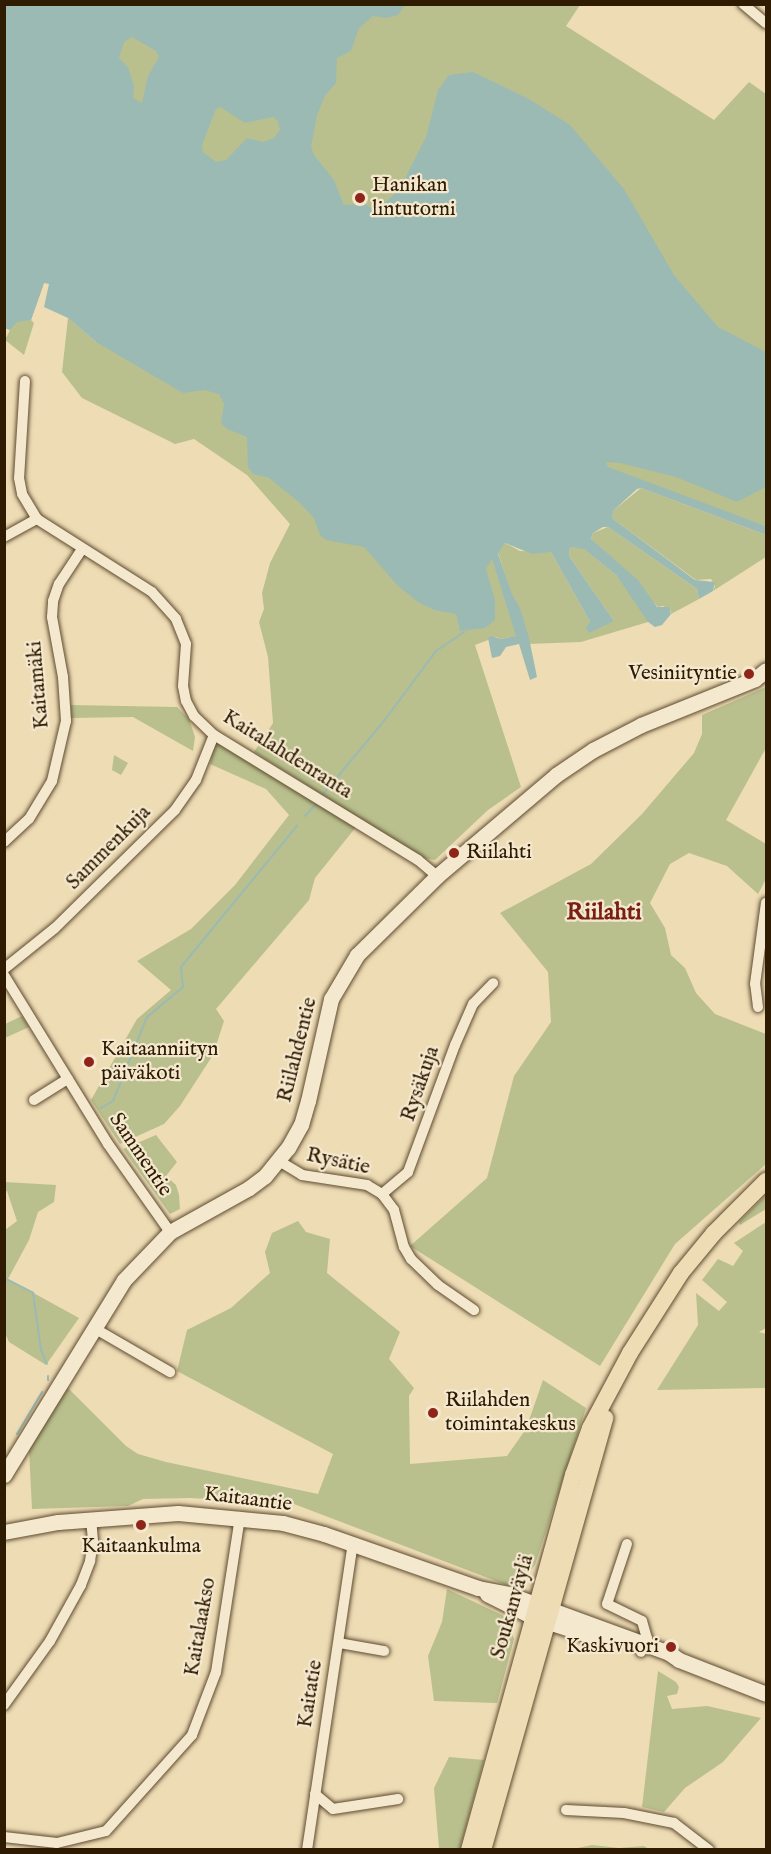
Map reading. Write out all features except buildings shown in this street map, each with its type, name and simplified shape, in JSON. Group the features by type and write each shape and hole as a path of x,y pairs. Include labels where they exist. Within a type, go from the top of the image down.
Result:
{"main road":[{"name":"Soukanväylä","path":"483,1850 542,1613 573,1475 591,1428 660,1302 714,1233 766,1181"},
{"name":"Soukanväylä","path":"469,1850 542,1613"}],"street":[{"path":"743,4 766,23"},
{"name":"Kaitalahdenranta","path":"26,381 19,478 22,494 37,519 152,592 176,619 186,644 183,686 186,701 194,716 214,735 412,856 437,876"},
{"path":"4,537 37,519"},
{"name":"Kaitamäki","path":"4,842 29,819 52,781 66,721 63,677 52,617 53,601 59,584 82,549"},
{"name":"Riilahdentie","path":"4,1475 124,1280 170,1232 249,1188 279,1161 301,1125 331,999 357,955 437,876 556,775 593,750 641,725 755,678 766,670"},
{"name":"Sammenkuja","path":"4,969 56,928 186,798 196,780 214,735"},
{"path":"758,1007 761,994 766,903"},
{"name":"Sammentie","path":"4,975 133,1181 170,1232"},
{"name":"Rysäkuja","path":"382,1194 408,1172 473,1004 493,983"},
{"path":"33,1100 68,1079"},
{"name":"Rysätie","path":"279,1161 302,1175 366,1185 382,1194 394,1210 404,1247 411,1259 438,1285 474,1310"},
{"path":"94,1328 170,1372"},
{"name":"Kaitaantie","path":"4,1532 58,1522 178,1513 240,1517 283,1523 353,1544 478,1588 508,1594 542,1613 643,1648 666,1660 679,1660 766,1694"},
{"name":"Kaitalaakso","path":"4,1837 57,1843 106,1832 192,1735 216,1672 240,1517"},
{"path":"4,1705 50,1641 81,1585 90,1561 93,1541 92,1520"},
{"name":"Kaitatie","path":"307,1850 353,1544"},
{"path":"627,1544 607,1604 642,1622 647,1631 643,1648"},
{"path":"339,1643 384,1651"},
{"path":"315,1794 333,1809 398,1799"},
{"path":"566,1810 624,1813 674,1823 709,1850"}],"green space":[{"path":"86,5 580,5 566,26 714,120 749,82 766,94 766,526 637,480 600,514 165,173"},
{"path":"44,283 31,320 34,323 24,355 5,340 10,330 5,328 4,301"},
{"path":"185,284 477,511 517,636 501,639 496,637 475,645 521,787 488,810 435,860 423,858 254,752 273,723 268,657 259,622 264,609 262,593 270,563 290,524 247,475 194,439 175,444 82,398 62,372 68,318 96,342"},
{"path":"641,488 766,535 766,557 713,591 715,586 711,579 696,580 612,518 614,510"},
{"path":"608,527 697,589 699,599 671,614 671,611 663,606 658,607 591,539 593,533"},
{"path":"505,543 520,551 551,552 590,622 614,621 569,556 570,547 583,548 617,576 650,615 648,622 581,642 528,644 498,553"},
{"path":"766,687 766,748 726,820 766,844 766,879 758,894 727,866 689,853 670,864 650,903 665,928 671,955 685,968 696,993 715,1014 766,1034 766,1164 675,1244 600,1366 410,1246 487,1178 514,1076 551,1022 548,972 500,913 591,864 642,814 694,753 702,734 702,715"},
{"path":"71,705 177,707 189,719 195,737 193,751 133,717 71,718"},
{"path":"215,740 356,827 315,878 309,900 216,1009 224,1021 213,1055 180,1106 164,1124 120,1144 91,1100 137,1019 171,990 137,961 191,929 235,885 289,815 266,789 210,764"},
{"path":"114,755 128,763 121,775 112,770"},
{"path":"22,1016 29,1027 5,1038 5,1024"},
{"path":"156,1135 177,1162 166,1176 176,1185 180,1209 170,1214 123,1149"},
{"path":"5,1182 56,1185 54,1202 38,1212 29,1240 8,1279 79,1318 46,1365 9,1342 5,1333 5,1230 17,1221 7,1191 5,1191"},
{"path":"766,1195 766,1209 740,1225 739,1222"},
{"path":"298,1221 306,1232 330,1239 327,1273 400,1332 389,1359 414,1388 409,1396 410,1464 507,1456 526,1429 543,1380 586,1408 535,1565 521,1583 509,1586 294,1504 190,1498 143,1499 128,1506 32,1509 29,1450 67,1387 126,1446 138,1454 318,1494 333,1454 177,1371 187,1330 231,1308 270,1273 265,1252 272,1233"},
{"path":"766,1222 766,1328 759,1332 766,1334 766,1388 657,1390 698,1325 696,1293 719,1311 727,1302 702,1280 718,1259 733,1266 743,1251 734,1243"},
{"path":"447,1589 506,1617 514,1639 497,1703 434,1701 428,1656 442,1622"},
{"path":"658,1671 676,1682 679,1687 677,1694 667,1696 672,1709 707,1706 761,1718 723,1762 685,1788 664,1812 642,1807"},
{"path":"449,1757 484,1760 460,1849 439,1849 434,1788"},
{"path":"592,1845 619,1848 644,1846 649,1849 573,1849"}],"water":[{"path":"4,5 405,5 398,15 386,18 373,16 359,28 351,51 337,58 336,83 325,96 317,115 311,147 314,155 334,180 344,205 364,204 374,209 381,206 399,190 426,137 438,90 449,75 473,72 529,99 570,125 624,189 674,275 718,327 766,352 766,487 737,502 676,477 620,463 606,462 608,467 766,526 766,535 641,488 637,489 614,510 612,518 695,580 715,582 713,591 699,599 697,589 608,527 603,527 593,533 591,539 638,580 657,607 669,607 671,614 662,625 655,627 648,622 617,576 584,549 570,547 569,556 614,621 589,633 586,628 590,622 551,552 532,554 505,543 498,554 512,594 520,608 529,638 537,677 530,680 519,644 506,647 500,656 492,658 488,638 491,636 501,639 516,636 492,559 486,569 495,600 495,620 485,628 460,631 456,614 434,610 418,602 397,585 364,547 326,540 320,535 314,518 300,503 269,478 253,474 248,467 247,437 227,429 221,423 224,404 219,394 204,390 183,393 96,342 68,318 44,307 49,284 44,283 31,320 17,322 10,330 5,328","holes":["132,37 156,51 159,57 148,76 142,103 133,98 134,87 128,67 119,58 124,42","220,107 245,123 273,117 278,121 280,130 274,138 263,142 247,138 226,160 216,162 203,152 202,145 216,109"]}],"waterway":[{"path":"324,793 384,721 436,651 464,632"},
{"path":"305,816 316,804"},
{"path":"101,1108 113,1101 147,1017 183,987 181,967 297,826"},
{"path":"4,1278 33,1293 41,1350 47,1364"},
{"path":"17,1434 42,1392"}],"place":[{"name":"Hanikan lintutorni","path":"360,198"},
{"name":"Vesiniityntie","path":"749,674"},
{"name":"Riilahti","path":"454,853"},
{"name":"Kaitaanniityn päiväkoti","path":"89,1062"},
{"name":"Riilahden toimintakeskus","path":"433,1413"},
{"name":"Kaitaankulma","path":"141,1525"},
{"name":"Kaskivuori","path":"671,1647"}],"district":[{"name":"Riilahti","path":"604,913"}]}
